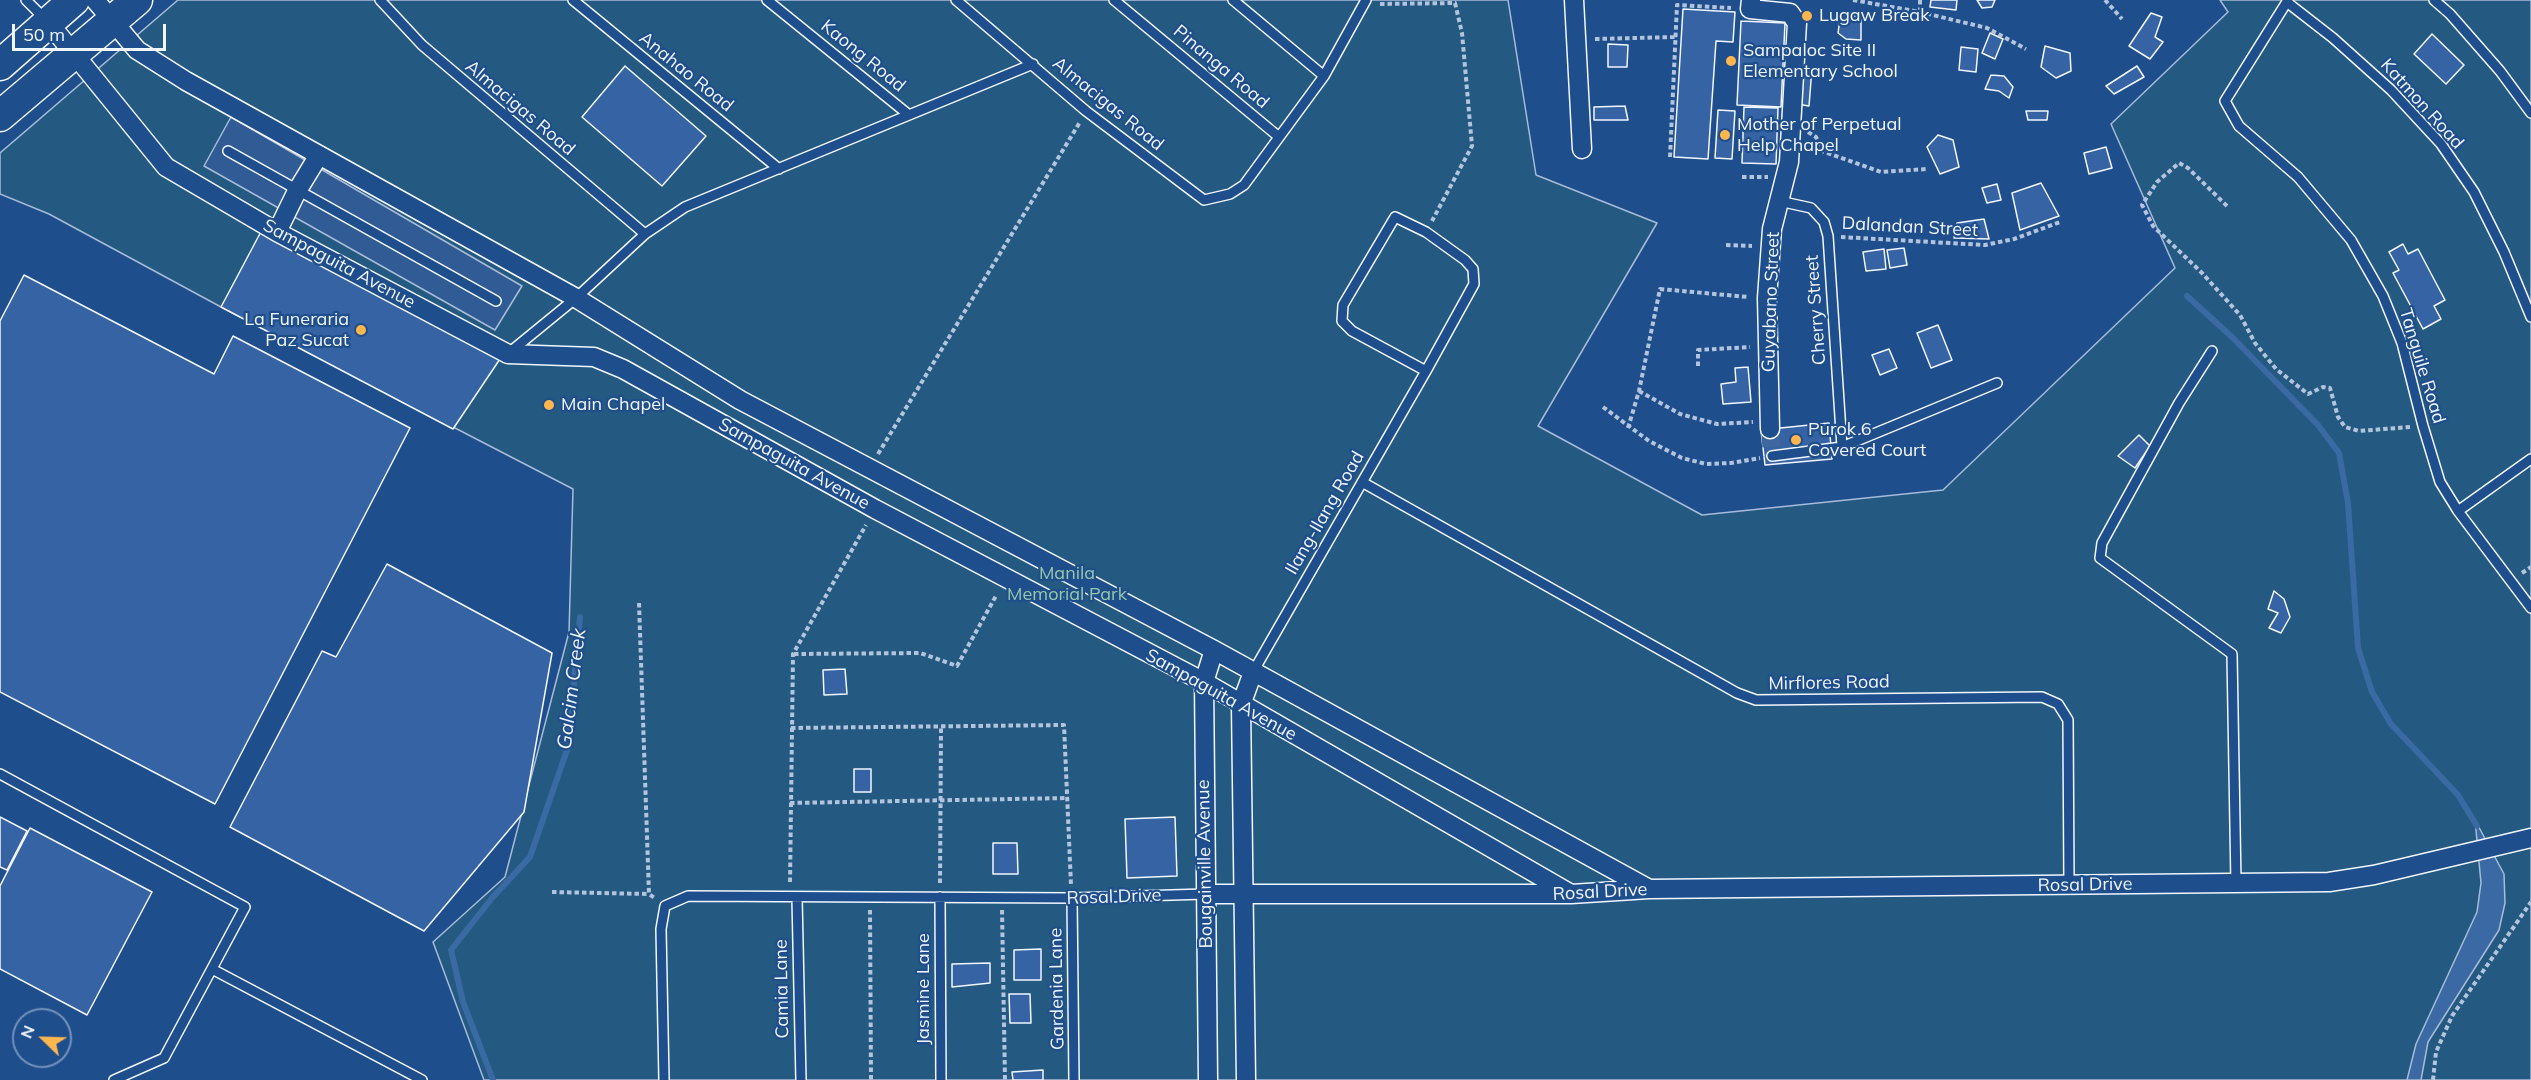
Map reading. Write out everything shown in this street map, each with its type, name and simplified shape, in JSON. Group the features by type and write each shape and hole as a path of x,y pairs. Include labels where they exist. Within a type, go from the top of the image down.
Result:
{"main road":[{"path":"4,56 49,23 74,0"},
{"path":"0,116 72,53 104,10 137,0"}],"street":[{"path":"1574,0 1582,149"},
{"name":"Guyabano Street","path":"1750,4 1785,11 1795,16 1797,23 1790,162 1779,201 1770,248 1766,347 1770,425"},
{"name":"Sampaguita Avenue","path":"104,10 137,50 186,81 576,298 740,400 1214,650 1649,889"},
{"name":"Sampaguita Avenue","path":"49,23 166,167 277,232 508,354 594,357 622,369 875,509 1204,682 1571,894"},
{"path":"277,232 297,190 319,155"},
{"path":"772,452 787,426"},
{"name":"Bougainville Avenue","path":"1208,1080 1204,682 1214,650"},
{"name":"Bougainville Avenue","path":"1246,1080 1241,705 1253,672"},
{"name":"Rosal Drive","path":"1205,894 1571,894 1649,889 2329,882 2374,876 2530,838"}],"lane":[{"path":"26,0 49,23"},
{"name":"Almacigas Road","path":"380,0 422,45 645,234"},
{"name":"Anahao Road","path":"573,0 779,169"},
{"name":"Kaong Road","path":"767,0 909,115"},
{"path":"956,0 1033,64"},
{"name":"Pinanga Road","path":"1114,0 1279,137"},
{"path":"1233,0 1324,76"},
{"path":"2434,0 2450,14 2500,71 2531,113"},
{"name":"Katmon Road","path":"2288,1 2383,83 2441,144 2474,192 2504,252 2531,317"},
{"name":"Tanguile Road","path":"2288,1 2225,101 2239,126 2298,177 2351,240 2383,296 2402,343 2440,482 2458,511 2531,608"},
{"name":"Almacigas Road","path":"508,354 576,298 645,234 685,207 1033,64 1086,111 1204,200 1230,194 1244,185 1324,76 1366,2"},
{"path":"228,151 496,301"},
{"name":"Cherry Street","path":"1779,201 1811,208 1824,222 1828,236 1842,447"},
{"name":"Ilang-Ilang Road","path":"1253,672 1426,371 1474,284 1473,269 1465,260 1426,232 1395,217 1343,305 1342,321 1352,331 1426,371"},
{"path":"2212,351 2179,403 2102,543 2100,558 2232,654 2236,884"},
{"path":"1768,456 1842,447 1997,383"},
{"path":"2458,511 2531,459"},
{"name":"Mirflores Road","path":"1362,482 1737,693 1756,700 2042,697 2058,704 2068,720 2068,886"},
{"path":"0,774 245,907 164,1058 114,1080"},
{"name":"Rosal Drive","path":"666,906 688,896 1072,898 1205,894"},
{"name":"Jasmine Lane","path":"940,897 941,1080"},
{"name":"Camia Lane","path":"797,898 801,1080"},
{"name":"Gardenia Lane","path":"1072,898 1074,1080"},
{"path":"664,1080 661,929 666,906"},
{"path":"212,969 422,1080"}],"path":[{"path":"1853,0 1987,27 2026,49"},
{"path":"1920,0 1920,12"},
{"path":"2105,0 2122,19"},
{"path":"1366,2 1455,3 1462,33 1472,146 1426,232"},
{"path":"1670,157 1677,5 1750,4"},
{"path":"1576,40 1675,37"},
{"path":"869,469 1086,111"},
{"path":"1792,123 1816,137 1822,151 1881,172 1927,169"},
{"path":"2227,206 2188,168 2179,163 2157,182 2142,205 2153,226 2202,273 2240,315 2254,343 2276,369 2308,394 2323,387 2330,388 2338,417 2345,427 2359,431 2423,426"},
{"name":"Dalandan Street","path":"1828,236 1923,243 1985,244 2014,239 2060,222"},
{"path":"1726,244 1770,248"},
{"path":"1628,428 1639,391 1660,289 1767,298"},
{"path":"1698,366 1698,350 1766,347"},
{"path":"1639,391 1680,414 1717,424 1770,425"},
{"path":"1603,407 1628,428 1682,458 1706,464 1731,464 1768,456"},
{"path":"797,898 790,884 793,654 875,509"},
{"path":"793,654 921,653 957,666 1006,579"},
{"path":"639,603 650,894"},
{"path":"791,728 1064,726 1072,898"},
{"path":"940,897 941,728"},
{"path":"790,802 1067,798"},
{"path":"552,892 650,894 666,906"},
{"path":"870,897 871,1080"},
{"path":"1002,898 1005,1080"},
{"path":"2433,1080 2436,1052 2452,1016 2531,902"}],"green space":[{"name":"Manila Memorial Park","path":"178,0 1508,0 1536,175 1657,223 1538,426 1702,515 1943,490 2175,268 2111,124 2228,12 2220,0 2531,0 2531,1080 484,1080 433,942 505,877 569,632 573,489 221,307 49,214 0,194 0,153"}],"shaded area":[{"path":"231,117 522,286 495,330 204,166"},
{"path":"2475,820 2504,874 2505,903 2499,930 2428,1042 2421,1080 2407,1080 2416,1044 2477,912 2481,883"}],"building":[{"path":"1931,0 1957,0 1956,10 1930,7"},
{"path":"1977,0 1995,0 1992,7 1982,8"},
{"path":"1683,9 1735,12 1733,42 1716,41 1708,159 1674,157"},
{"path":"1841,12 1861,18 1861,40 1846,39 1838,33"},
{"path":"2151,13 2162,17 2155,37 2163,42 2150,59 2129,46"},
{"path":"1741,21 1785,23 1781,107 1737,105"},
{"path":"1990,33 2003,39 1995,59 1982,53"},
{"path":"2432,34 2464,65 2446,84 2414,54"},
{"path":"1608,44 1628,45 1627,67 1608,67"},
{"path":"2045,46 2070,53 2071,71 2056,78 2041,67"},
{"path":"1961,47 1978,49 1976,72 1959,70"},
{"path":"625,66 706,136 662,186 582,117"},
{"path":"1799,66 1812,68 1809,106 1797,104"},
{"path":"2137,66 2144,77 2114,94 2106,86"},
{"path":"1991,75 2004,76 2013,87 2009,98 1999,91 1985,89"},
{"path":"1625,106 1628,120 1594,120 1594,107"},
{"path":"1744,107 1778,108 1776,164 1742,163"},
{"name":"Mother of Perpetual Help Chapel","path":"1718,110 1735,111 1732,159 1715,158"},
{"path":"2026,111 2048,111 2047,120 2028,120"},
{"path":"1938,135 1953,140 1959,167 1940,174 1927,147"},
{"path":"2106,147 2112,168 2089,174 2084,153"},
{"path":"2041,183 2059,216 2020,230 2012,193"},
{"path":"1997,184 2001,200 1987,203 1982,188"},
{"path":"1984,219 1989,239 1954,238 1957,223"},
{"name":"La Funeraria Paz Sucat","path":"264,226 504,353 453,429 221,307"},
{"path":"2403,244 2408,254 2418,249 2445,300 2434,306 2441,319 2423,329 2393,273 2399,270 2389,252"},
{"path":"1904,248 1907,265 1890,268 1887,250"},
{"path":"1884,249 1886,269 1866,271 1863,252"},
{"path":"24,275 214,374 233,336 410,428 215,804 0,692 0,321"},
{"path":"1938,325 1952,360 1931,368 1917,333"},
{"path":"1889,349 1897,368 1880,375 1872,355"},
{"path":"1748,367 1751,402 1723,404 1721,384 1736,382 1735,368"},
{"name":"Purok 6 Covered Court","path":"1829,423 1832,459 1765,465 1761,430"},
{"path":"2139,435 2150,446 2135,468 2118,456"},
{"path":"387,564 552,653 524,812 424,931 230,827 322,651 336,657"},
{"path":"2274,591 2284,599 2290,617 2281,633 2269,628 2278,613 2268,609"},
{"path":"845,669 847,694 824,695 823,670"},
{"path":"854,769 871,769 871,792 854,792"},
{"path":"0,817 27,831 7,870 0,867"},
{"path":"1175,817 1177,876 1127,878 1125,819"},
{"path":"30,828 152,892 87,1015 0,969 0,886"},
{"path":"993,843 1017,843 1018,874 993,874"},
{"path":"1041,949 1041,980 1014,980 1014,950"},
{"path":"990,963 990,983 952,987 952,964"},
{"path":"1009,994 1030,994 1031,1023 1010,1023"},
{"path":"1043,1070 1043,1080 1013,1080 1012,1072"}],"waterway":[{"path":"2187,296 2232,337 2318,425 2339,453 2348,503 2358,648 2372,692 2391,724 2458,795 2477,826"},
{"name":"Galcim Creek","path":"493,1080 463,1002 451,950 492,898 530,857 568,747 580,617"}],"tunnel":[{"path":"1770,429 1772,456"}],"place":[{"name":"Lugaw Break","path":"1807,16"},
{"name":"Sampaloc Site II Elementary School","path":"1731,61"},
{"name":"Mother of Perpetual Help Chapel","path":"1725,135"},
{"name":"La Funeraria Paz Sucat","path":"361,330"},
{"name":"Main Chapel","path":"549,405"},
{"name":"Purok 6 Covered Court","path":"1796,440"}]}
